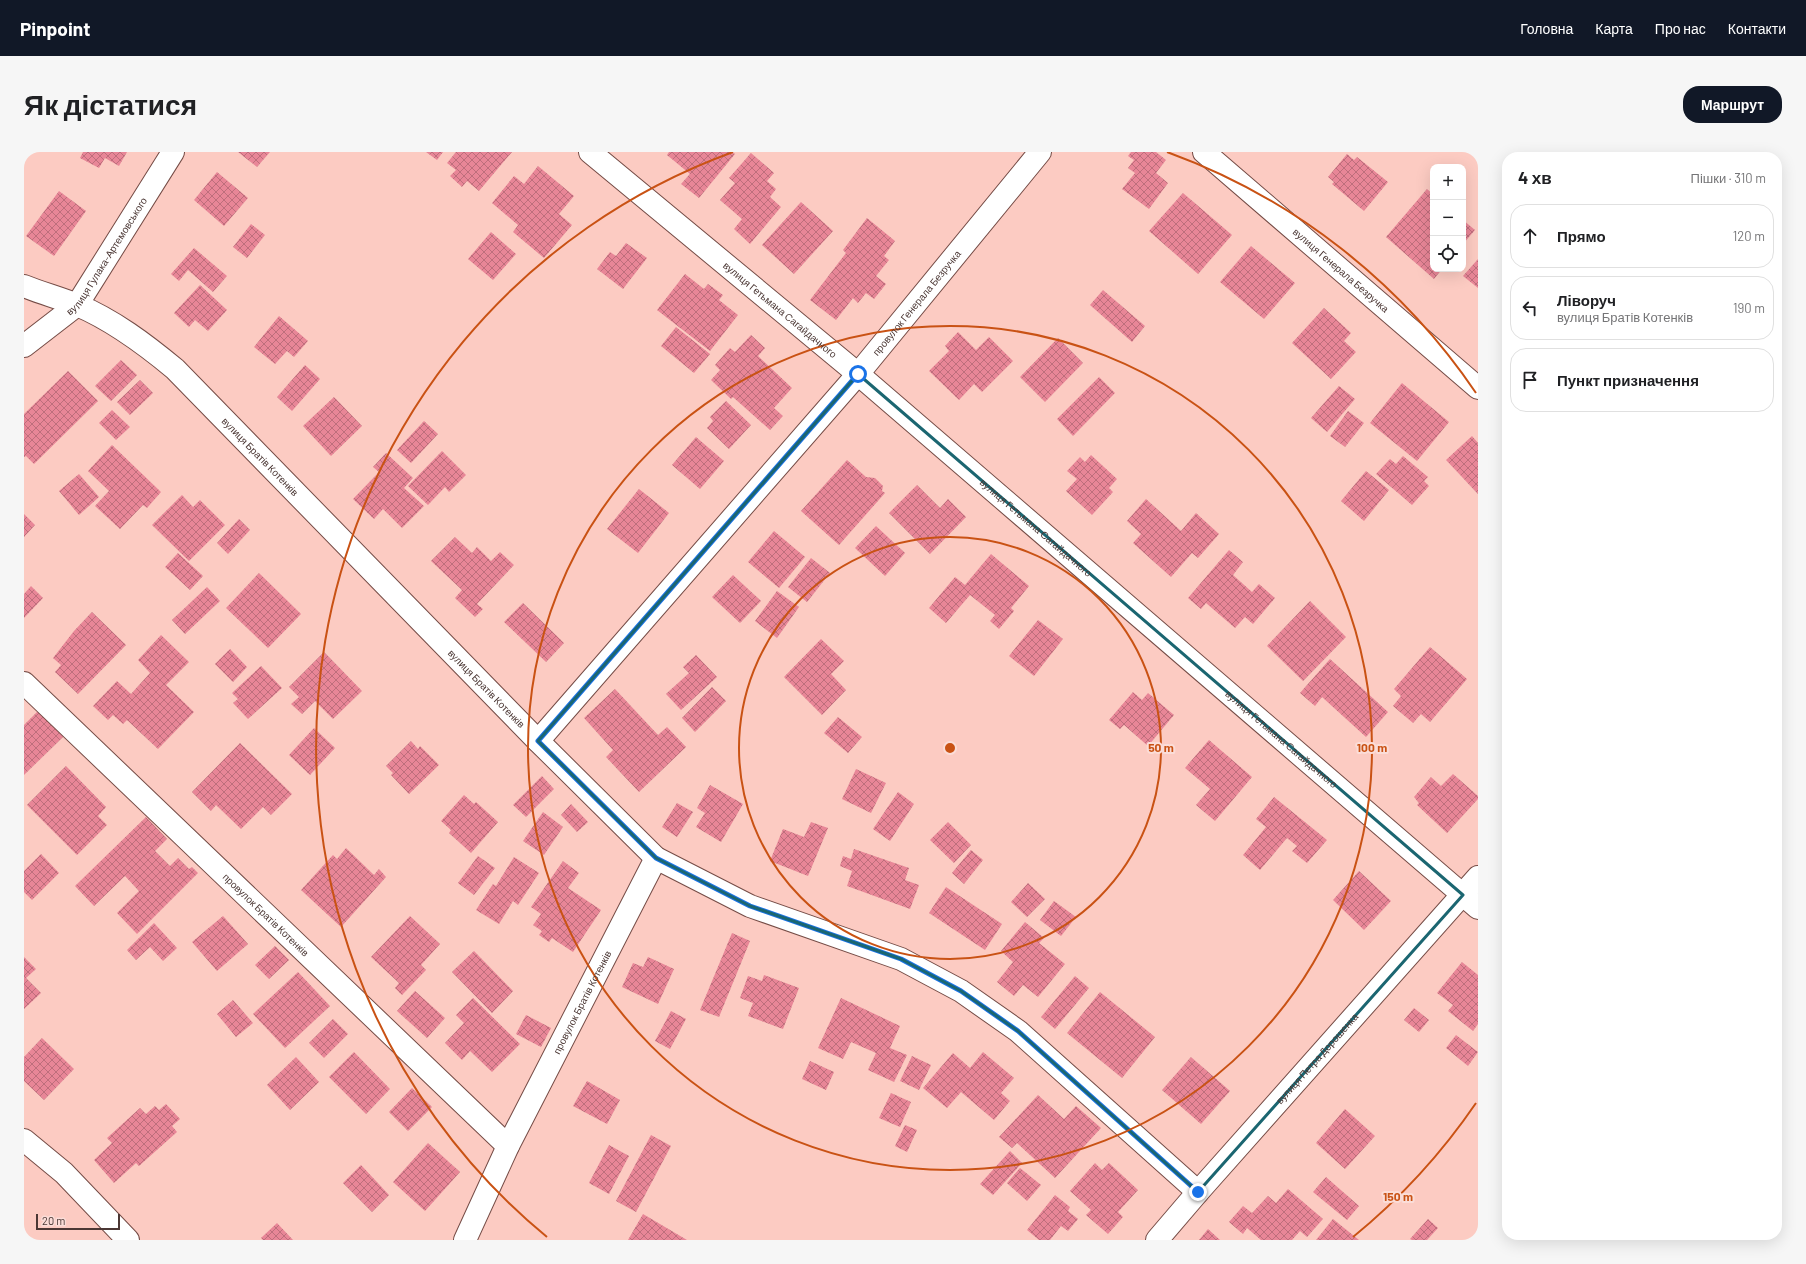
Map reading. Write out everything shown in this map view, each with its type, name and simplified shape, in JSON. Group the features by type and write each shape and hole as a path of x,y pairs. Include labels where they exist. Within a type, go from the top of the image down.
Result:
{"street":[{"name":"вулиця Гулака-Артемовського","path":"24,346 78,305 173,152"},
{"name":"вулиця Гетьмана Сагайдачного","path":"590,152 858,374 1470,901"},
{"name":"провулок Генерала Безручка","path":"538,741 858,374 1040,152"},
{"name":"вулиця Генерала Безручка","path":"1204,152 1478,388"},
{"name":"вулиця Братів Котенків","path":"24,286 78,305 142,341 175,369 538,741 656,858 750,906 901,959 961,991 1018,1031 1198,1192"},
{"name":"провулок Братів Котенків","path":"24,683 508,1146"},
{"name":"провулок Братів Котенків","path":"465,1240 508,1146 656,858"},
{"name":"вулиця Петра Дорошенка","path":"1157,1240 1198,1192 1470,901 1478,877"},
{"path":"24,1140 64,1173 128,1240"}],"highlighted area":[{"path":"858,374 1463,895 1198,1192 1018,1031 961,991 901,959 750,906 656,858 538,741"}],"building":[{"path":"83,152 127,152 119,166 105,158 99,168 80,158"},
{"path":"238,152 270,152 257,167"},
{"path":"426,152 443,152 437,160"},
{"path":"456,152 512,152 479,191 467,181 462,187 450,176 456,170 447,163"},
{"path":"669,152 732,152 735,154 699,198 681,184 690,174 667,155"},
{"path":"1131,152 1156,152 1166,160 1156,173 1168,183 1149,209 1122,189 1135,173 1128,168 1134,160 1128,156"},
{"path":"751,153 774,173 767,181 776,189 770,197 781,207 750,244 734,229 742,219 720,200 735,183 729,178"},
{"path":"1347,154 1354,160 1357,157 1388,182 1364,211 1332,184 1334,182 1328,177"},
{"path":"538,166 574,196 559,214 572,225 544,258 513,232 518,225 492,203 514,176 524,184"},
{"path":"217,172 248,198 224,226 194,200"},
{"path":"1427,189 1430,192 1430,272 1440,272 1434,279 1386,237"},
{"path":"59,191 86,211 54,256 26,236"},
{"path":"1183,193 1232,235 1198,274 1149,231"},
{"path":"801,202 833,231 794,274 762,245"},
{"path":"867,218 895,241 884,256 889,260 876,276 886,284 874,299 866,293 858,303 853,298 836,320 810,300 846,253 843,250"},
{"path":"1466,222 1475,230 1466,240"},
{"path":"251,224 265,235 247,258 233,247"},
{"path":"491,232 516,254 493,280 468,259"},
{"path":"626,243 647,258 623,289 597,269 610,252 616,256"},
{"path":"1251,246 1295,283 1264,319 1220,282"},
{"path":"194,248 227,276 213,292 188,270 179,281 171,274"},
{"path":"1478,259 1478,288 1463,276"},
{"path":"685,274 704,289 708,284 723,295 719,300 738,315 710,351 657,310"},
{"path":"200,285 227,310 208,331 195,320 189,327 174,313"},
{"path":"1103,290 1145,326 1132,342 1090,305"},
{"path":"1324,308 1351,333 1344,341 1356,352 1331,379 1292,343"},
{"path":"279,316 308,341 294,357 287,351 275,364 254,347"},
{"path":"676,327 710,354 694,373 661,346"},
{"path":"958,332 976,350 989,337 1013,361 982,392 974,384 959,400 929,371 949,351 945,346"},
{"path":"751,335 765,348 758,356 792,388 774,408 783,416 770,430 733,397 731,399 711,380 720,370 715,365 730,348 735,352"},
{"path":"1058,338 1083,363 1045,402 1020,377"},
{"path":"121,360 137,375 111,401 95,386"},
{"path":"305,365 320,379 292,411 277,397"},
{"path":"68,371 98,401 34,464 26,456 24,457 24,414"},
{"path":"1099,377 1115,393 1073,436 1057,419"},
{"path":"140,380 153,393 130,415 117,402"},
{"path":"1402,383 1449,422 1417,461 1370,423"},
{"path":"1339,386 1355,399 1327,432 1311,418"},
{"path":"334,397 362,426 331,456 303,426"},
{"path":"726,401 751,425 729,449 707,428 713,421 710,417"},
{"path":"112,410 130,427 116,440 99,423"},
{"path":"1348,411 1364,423 1345,447 1330,436"},
{"path":"424,421 438,434 411,463 397,450"},
{"path":"1472,436 1478,443 1478,494 1446,460"},
{"path":"696,437 724,461 700,489 672,465"},
{"path":"112,445 161,492 147,508 143,505 120,529 95,506 109,491 88,471"},
{"path":"442,451 466,475 449,492 445,487 428,505 408,486"},
{"path":"386,453 413,478 404,488 424,506 402,528 383,509 374,519 353,499 379,472 373,467"},
{"path":"1091,455 1117,479 1109,488 1113,492 1092,515 1066,491 1077,479 1067,471 1080,457 1085,462"},
{"path":"1403,456 1428,477 1424,481 1429,486 1412,505 1376,474 1390,459 1396,464"},
{"path":"847,460 866,477 875,478 883,486 882,491 885,493 839,545 801,511"},
{"path":"1366,471 1389,490 1364,521 1341,501"},
{"path":"79,474 99,497 79,515 59,491"},
{"path":"917,485 940,508 948,499 966,517 930,554 889,513"},
{"path":"639,489 669,513 638,553 607,529"},
{"path":"182,495 193,507 200,500 225,525 189,561 152,525"},
{"path":"1146,499 1181,531 1196,513 1219,534 1198,558 1192,553 1171,577 1133,543 1141,534 1127,521"},
{"path":"24,514 35,525 24,537"},
{"path":"239,519 250,530 228,554 217,543"},
{"path":"876,526 905,553 885,576 855,548"},
{"path":"774,531 805,557 779,588 748,562"},
{"path":"455,537 472,553 477,547 491,561 500,552 514,565 477,604 483,609 475,617 455,598 462,590 431,561"},
{"path":"1229,550 1243,562 1233,575 1252,592 1259,584 1275,598 1253,624 1245,617 1235,628 1206,603 1201,609 1188,598"},
{"path":"178,553 203,576 190,590 165,567"},
{"path":"991,554 1029,586 1011,608 1014,611 999,629 990,621 995,615 970,595 946,623 929,608 955,577 965,585"},
{"path":"811,558 830,573 807,602 788,587"},
{"path":"259,573 301,614 268,648 226,608"},
{"path":"733,575 761,601 740,623 712,597"},
{"path":"31,586 43,598 24,618 24,594"},
{"path":"207,587 220,601 185,634 172,620"},
{"path":"777,591 799,607 777,638 755,621"},
{"path":"1310,601 1346,637 1303,681 1267,646"},
{"path":"523,603 564,643 546,662 504,622"},
{"path":"92,612 126,645 78,694 55,672 61,665 53,658 74,631"},
{"path":"1038,620 1063,639 1034,676 1009,656"},
{"path":"161,635 189,662 166,685 194,712 158,749 127,720 123,724 113,715 108,720 93,706 117,681 131,694 150,673 138,660"},
{"path":"821,639 844,661 831,674 846,690 822,715 784,677"},
{"path":"1430,647 1467,679 1430,722 1421,714 1413,723 1393,706 1401,696 1394,689"},
{"path":"230,649 247,667 233,682 215,664"},
{"path":"324,652 362,691 333,719 315,701 302,714 291,704 299,697 289,687"},
{"path":"696,655 717,677 681,710 666,694 689,673 683,667"},
{"path":"1330,659 1388,712 1366,737 1322,697 1315,706 1300,693"},
{"path":"261,666 282,688 248,719 233,703 238,699 232,693"},
{"path":"712,687 726,701 695,732 682,718"},
{"path":"615,689 658,735 667,727 686,747 639,792 606,757 613,750 584,718"},
{"path":"1133,692 1142,700 1148,693 1174,715 1148,746 1124,725 1120,729 1109,720"},
{"path":"39,710 64,736 24,775 24,725"},
{"path":"838,717 862,737 848,753 824,733"},
{"path":"314,728 335,748 310,775 289,755"},
{"path":"1209,740 1252,777 1215,821 1196,805 1210,789 1185,768"},
{"path":"411,741 418,749 420,746 439,765 409,794 391,775 393,773 386,766"},
{"path":"240,743 292,794 271,815 263,807 241,829 216,805 211,811 192,792"},
{"path":"66,766 106,807 98,816 107,825 77,855 27,805"},
{"path":"856,769 886,783 871,813 842,799"},
{"path":"1453,774 1478,796 1478,799 1447,833 1417,805 1419,803 1414,797 1431,777 1441,786"},
{"path":"542,776 554,789 526,817 513,805"},
{"path":"710,785 743,804 721,842 696,827 705,813 697,808"},
{"path":"898,792 914,804 890,841 873,829"},
{"path":"464,795 474,804 476,802 498,822 471,853 449,833 451,830 441,821"},
{"path":"1274,797 1327,840 1307,863 1292,851 1297,846 1287,838 1260,870 1243,855 1266,827 1256,819"},
{"path":"677,803 693,812 677,837 662,827"},
{"path":"571,804 588,822 577,832 561,815"},
{"path":"543,812 563,827 544,855 523,841"},
{"path":"146,817 167,839 155,851 170,866 178,858 189,869 192,867 198,873 137,934 117,913 139,891 125,876 94,906 75,886"},
{"path":"811,822 828,828 808,876 770,861 783,829 804,837"},
{"path":"948,822 971,845 954,863 930,840"},
{"path":"346,848 374,875 379,869 386,877 341,927 301,890 333,855 337,859"},
{"path":"854,849 909,868 905,880 919,885 910,909 847,886 852,871 840,866 843,856 851,859"},
{"path":"971,850 983,860 964,884 952,873"},
{"path":"41,854 59,873 32,900 24,892 24,871"},
{"path":"478,856 495,868 474,895 458,883"},
{"path":"514,857 539,873 518,905 513,901 499,924 476,910 493,884 496,886"},
{"path":"563,861 579,873 568,888 601,910 573,952 552,938 549,942 539,935 542,931 533,925 541,914 531,907"},
{"path":"1359,871 1391,901 1364,930 1333,900"},
{"path":"1028,883 1045,899 1027,917 1011,902"},
{"path":"946,887 1002,924 985,950 929,913"},
{"path":"1054,901 1076,917 1061,936 1040,920"},
{"path":"223,916 248,944 217,971 192,942"},
{"path":"410,916 440,944 421,965 426,970 402,995 395,988 399,983 371,957"},
{"path":"1025,922 1044,938 1039,943 1065,964 1038,997 1023,985 1014,996 997,982 1013,962 1001,951"},
{"path":"154,923 177,948 163,961 150,947 136,960 127,950"},
{"path":"732,933 750,941 719,1017 700,1010"},
{"path":"275,946 289,960 269,979 255,965"},
{"path":"474,951 513,991 492,1013 452,972"},
{"path":"24,957 36,969 26,978 41,993 24,1009"},
{"path":"648,957 674,969 658,1004 622,987 633,963 643,967"},
{"path":"1462,962 1478,975 1478,1024 1473,1031 1448,1011 1453,1005 1437,993"},
{"path":"298,972 330,1006 285,1048 253,1014"},
{"path":"764,975 799,988 783,1029 748,1016 753,1003 740,998 748,976 762,981"},
{"path":"1075,976 1089,988 1055,1029 1041,1017"},
{"path":"415,991 445,1018 427,1038 397,1011"},
{"path":"1100,992 1155,1037 1122,1078 1067,1033"},
{"path":"473,998 520,1044 492,1072 470,1051 462,1060 445,1043 464,1023 456,1015"},
{"path":"841,998 900,1026 890,1048 907,1055 894,1082 868,1070 876,1053 851,1042 843,1059 818,1048"},
{"path":"233,1000 253,1023 236,1037 217,1014"},
{"path":"1414,1008 1429,1020 1419,1032 1404,1020"},
{"path":"671,1011 686,1019 670,1049 655,1041"},
{"path":"526,1015 551,1028 541,1047 516,1034"},
{"path":"333,1019 348,1034 324,1058 309,1043"},
{"path":"1456,1035 1478,1052 1468,1066 1446,1048"},
{"path":"42,1038 74,1069 44,1100 24,1081 24,1057"},
{"path":"354,1052 390,1089 366,1114 329,1077"},
{"path":"983,1052 1014,1078 1001,1093 1010,1101 994,1120 961,1092 947,1108 923,1088 953,1053 970,1068"},
{"path":"912,1056 931,1065 919,1090 900,1081"},
{"path":"296,1057 319,1082 290,1110 267,1085"},
{"path":"1191,1057 1230,1091 1201,1124 1162,1090"},
{"path":"810,1061 834,1072 826,1090 802,1079"},
{"path":"587,1081 620,1100 607,1124 573,1106"},
{"path":"412,1088 432,1107 408,1131 389,1112"},
{"path":"891,1093 911,1102 900,1127 879,1118"},
{"path":"1038,1095 1064,1119 1076,1106 1101,1128 1055,1178 1017,1143 1012,1148 999,1137"},
{"path":"166,1104 180,1119 172,1126 177,1132 139,1166 136,1163 114,1183 94,1160 112,1143 107,1138 140,1108 146,1114 155,1106 159,1110"},
{"path":"1345,1109 1375,1136 1345,1169 1316,1143"},
{"path":"905,1125 917,1130 907,1152 895,1146"},
{"path":"651,1135 671,1146 636,1212 616,1201"},
{"path":"428,1143 460,1172 425,1211 393,1182"},
{"path":"609,1145 629,1156 609,1194 589,1183"},
{"path":"1010,1151 1022,1163 993,1195 980,1184"},
{"path":"1095,1163 1102,1170 1109,1163 1138,1190 1118,1212 1123,1217 1108,1234 1086,1215 1091,1210 1070,1191"},
{"path":"361,1165 389,1195 372,1212 343,1183"},
{"path":"1020,1168 1041,1185 1027,1201 1007,1183"},
{"path":"1326,1177 1359,1206 1347,1220 1313,1192"},
{"path":"1288,1189 1323,1219 1307,1237 1300,1231 1292,1240 1261,1240 1247,1228 1243,1234 1229,1222 1243,1206 1252,1213 1268,1196 1276,1203"},
{"path":"1055,1195 1070,1207 1068,1211 1078,1219 1068,1231 1061,1226 1050,1240 1039,1240 1027,1230"},
{"path":"643,1214 687,1240 628,1240"},
{"path":"1333,1219 1359,1240 1316,1240"},
{"path":"1428,1219 1438,1228 1427,1240 1410,1239"},
{"path":"277,1223 293,1240 263,1240 261,1238"},
{"path":"1208,1229 1220,1240 1199,1240"}],"route":[{"path":"858,374 538,741 656,858 750,906 901,959 961,991 1018,1031 1198,1192"}]}
